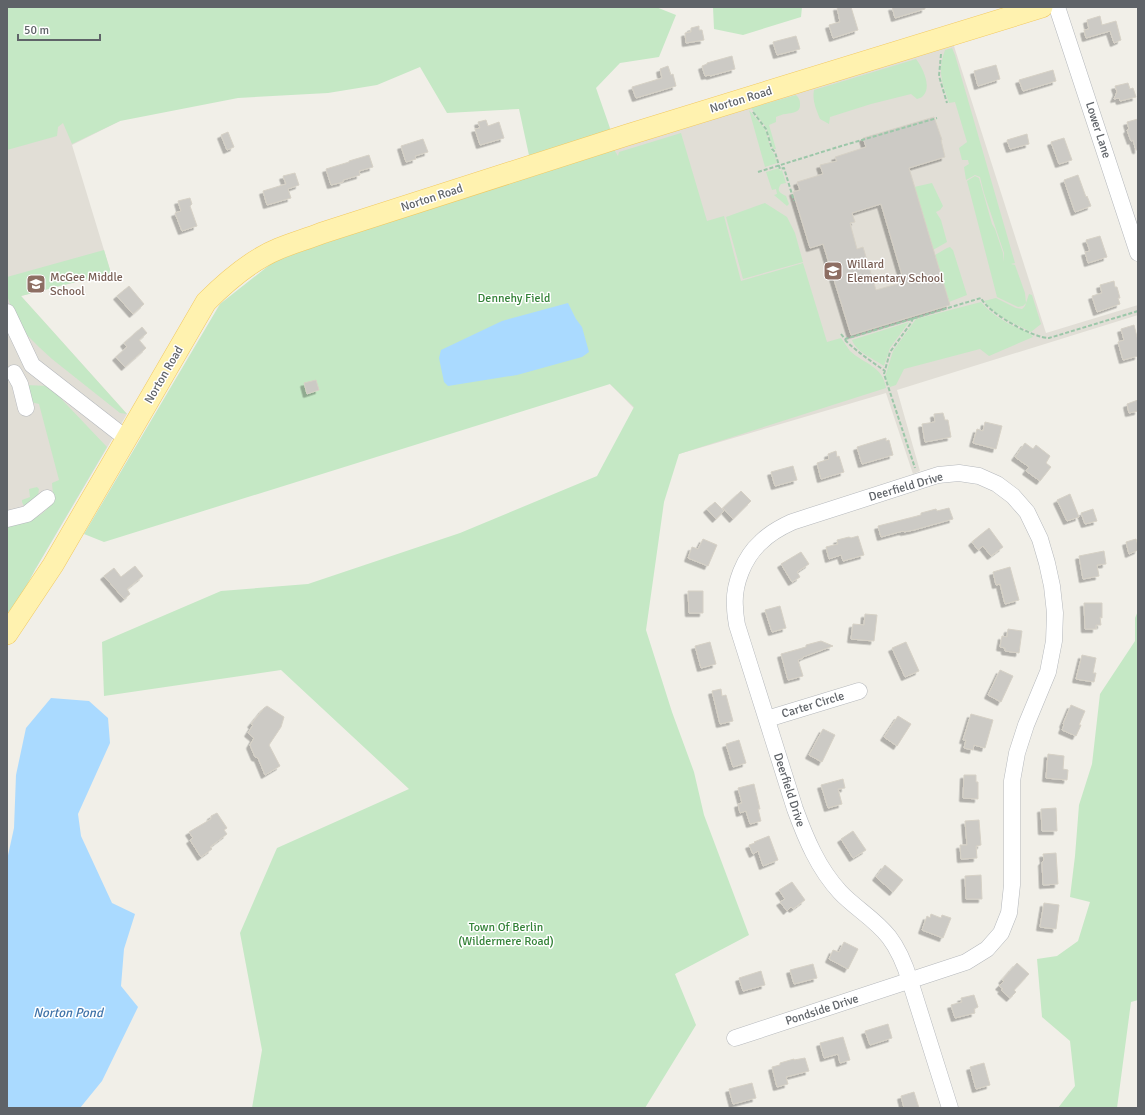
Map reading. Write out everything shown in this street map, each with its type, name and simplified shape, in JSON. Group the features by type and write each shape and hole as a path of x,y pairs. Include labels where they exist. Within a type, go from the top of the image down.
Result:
{"main road":[{"name":"Norton Road","path":"7,634 53,565 206,302 224,284 258,260 277,249 322,233 602,143 1042,7"}],"street":[{"name":"Lower Lane","path":"1057,7 1138,253"},
{"path":"7,312 32,365 127,439"},
{"path":"26,408 20,384 10,373 32,365"},
{"name":"Deerfield Drive","path":"910,981 966,962 988,949 1001,933 1009,913 1012,885 1012,781 1017,753 1026,725 1048,672 1054,641 1055,613 1052,586 1040,539 1028,512 1013,496 997,484 979,476 959,473 938,475 792,522 775,531 760,543 748,557 740,574 734,606 737,625 803,833 814,856 840,892 879,926 889,937 898,951 910,981 950,1108"},
{"path":"7,519 28,514 46,498"},
{"name":"Carter Circle","path":"767,719 859,691"},
{"name":"Pondside Drive","path":"735,1038 910,981"}],"path":[{"path":"943,49 939,76 947,102"},
{"path":"750,108 766,128 780,169 784,168 794,201"},
{"path":"758,172 937,118"},
{"path":"845,339 981,298 983,303 1013,324 1043,338 1049,338 1138,311"},
{"path":"913,318 890,352 884,378 915,470"},
{"path":"841,334 854,349 885,370"}],"shaded area":[{"name":"McGee Middle School","path":"7,7 79,7 120,121 72,145 111,273 21,296 127,414 36,568 7,568"},
{"name":"Willard Elementary School","path":"953,43 1046,333 1138,305 1138,315 897,390 920,471 913,474 886,393 679,454 610,384 613,148"}],"green space":[{"path":"7,7 656,7 676,15 659,57 620,63 596,88 611,131 530,160 519,109 447,113 420,67 377,85 328,93 238,98 120,121 72,144 63,123 58,127 57,136 7,150"},
{"path":"713,7 802,7 801,17 743,35 714,29"},
{"path":"952,48 1015,263 1011,264 1015,265 1025,293 1026,303 1023,306 1018,307 997,297 967,181 975,176 979,178 992,224 1003,253 1003,262 1004,253 980,177 975,175 966,180 964,167 969,164 968,160 962,160 959,148 967,142 955,102 949,103 941,77 941,65 945,50"},
{"path":"916,59 924,72 927,83 926,92 922,97 917,99 911,94 871,104 830,117 829,124 820,119 814,101 814,90"},
{"path":"796,95 800,101 798,111 776,117 776,122 769,125 776,149 773,149 766,127 751,108"},
{"path":"749,110 765,129 771,150 777,163 765,167"},
{"name":"Town Of Berlin (Wildermere Road)","path":"681,133 707,221 724,216 741,281 803,263 827,342 841,338 850,351 877,370 884,381 886,388 679,454 664,502 646,630 672,712 694,772 704,815 749,935 675,974 696,1025 645,1108 252,1108 262,1050 240,933 277,848 409,789 281,670 104,696 102,642 221,591 308,584 460,533 597,476 634,407 610,384 104,542 84,534 220,304 277,259 613,148 618,156 619,152"},
{"path":"779,168 780,171 782,170 786,183 781,184 779,190 780,193 786,196 789,204 787,206 774,195 777,194 776,189 772,190 766,172"},
{"path":"932,183 943,206 936,212 941,220 947,242 933,250 914,187"},
{"path":"765,203 787,217 795,233 803,262 743,279 726,217"},
{"path":"950,247 953,250 967,295 949,302 935,255"},
{"path":"104,250 111,273 21,296 127,414 120,413 40,348 26,334 10,304 7,295 7,277"},
{"path":"1029,294 1032,295 1041,324 1031,332 1012,323 994,311 984,301 996,298 1016,308 1022,309 1025,306"},
{"path":"981,302 999,318 1033,337 989,356 980,349 904,369 896,385 890,387 885,377 893,351 916,319"},
{"path":"909,322 890,348 884,366 861,352 852,340"},
{"path":"26,385 49,386 107,447 36,568 19,600 7,616 7,525 36,518 42,514 47,509 53,495 52,483 59,480 39,404 31,402"},
{"path":"37,487 39,489 38,496 24,506 22,500 30,497 29,489"},
{"path":"1138,611 1138,1000 1131,1002 1117,1108 1058,1108 1075,1086 1070,1041 1042,1017 1037,959 1057,956 1078,941 1090,902 1070,897 1079,805 1092,764 1100,694 1135,641 1135,618"}],"water":[{"path":"568,303 582,327 589,352 582,357 517,375 448,386 444,382 439,358 441,350 502,321"},
{"name":"Norton Pond","path":"51,698 89,701 108,718 110,743 78,814 81,836 112,903 135,914 124,949 121,986 138,1007 102,1081 80,1108 7,1108 7,860 14,828 16,775 26,728"}],"building":[{"path":"837,7 851,7 858,30 833,38 829,25 840,22"},
{"path":"892,7 925,7 925,9 895,18"},
{"path":"1100,16 1102,25 1116,21 1121,40 1114,43 1110,31 1086,38 1084,30 1089,29 1087,20"},
{"path":"699,26 699,30 702,30 704,40 686,43 685,33 691,32 691,28"},
{"path":"796,36 800,49 777,55 773,42"},
{"path":"732,56 735,69 705,76 702,66 707,63"},
{"path":"996,65 1000,79 978,86 974,71"},
{"path":"668,66 671,75 673,74 676,86 636,98 632,87 662,78 660,69"},
{"path":"1053,70 1056,81 1023,91 1019,80"},
{"path":"1128,83 1130,89 1133,88 1136,97 1120,101 1119,98 1114,99 1117,92 1115,86"},
{"path":"934,117 942,140 945,157 909,168 950,305 851,335 823,244 810,248 793,192 800,190 797,182 823,174 820,165 837,161 835,157 866,147 863,138","holes":["881,204 904,282 876,290 863,247 857,249 850,223 855,222 852,213"]},
{"path":"1138,119 1138,150 1136,150 1133,140 1131,141 1127,130 1129,129 1127,122"},
{"path":"486,120 488,126 499,122 504,138 480,145 475,129 480,128 478,122"},
{"path":"228,132 234,147 227,150 221,135"},
{"path":"1027,134 1029,144 1010,149 1007,140"},
{"path":"1064,138 1072,160 1059,164 1051,142"},
{"path":"423,139 428,152 415,156 416,159 406,162 401,146"},
{"path":"369,155 373,167 359,171 360,175 331,185 326,169"},
{"path":"295,173 299,185 288,189 291,198 267,205 263,191 286,184 283,176"},
{"path":"1078,175 1091,206 1075,212 1064,180"},
{"path":"190,198 192,204 190,206 197,226 182,231 175,213 181,211 178,201"},
{"path":"1100,236 1107,257 1088,263 1085,252 1090,251 1086,240"},
{"path":"1114,281 1120,298 1118,298 1120,304 1097,312 1092,296 1102,293 1100,285"},
{"path":"129,286 144,304 133,314 117,296"},
{"path":"1134,325 1138,341 1138,356 1123,360 1118,342 1124,340 1121,329"},
{"path":"142,327 147,333 139,340 146,348 125,367 116,357 127,347 124,343"},
{"path":"316,380 319,390 307,394 304,383"},
{"path":"1138,400 1138,411 1129,413 1127,404"},
{"path":"943,413 945,420 948,420 951,437 925,442 922,424 935,422 934,414"},
{"path":"985,422 1002,426 996,449 973,443 977,429 983,431"},
{"path":"886,438 886,441 889,440 893,455 862,464 857,447"},
{"path":"1025,443 1033,449 1036,445 1050,456 1046,463 1051,467 1040,481 1026,471 1029,467 1015,457"},
{"path":"836,451 837,457 839,456 844,472 821,479 817,463 829,459 828,454"},
{"path":"793,466 797,480 775,486 771,472"},
{"path":"741,491 751,501 733,519 723,508"},
{"path":"1070,494 1079,517 1067,521 1057,500"},
{"path":"715,502 724,511 716,519 707,509"},
{"path":"949,508 953,519 914,530 903,531 881,537 878,526 921,515 921,513 936,509 937,511"},
{"path":"1093,509 1097,521 1085,524 1081,513"},
{"path":"989,528 1003,547 991,556 983,546 978,550 972,542"},
{"path":"858,536 864,555 843,561 841,555 829,559 826,547 838,544 837,540"},
{"path":"703,539 717,545 708,566 688,558 692,547 698,549"},
{"path":"1136,539 1138,550 1129,554 1126,542"},
{"path":"1104,551 1106,564 1097,565 1099,576 1083,579 1079,556"},
{"path":"801,552 809,564 797,572 800,577 792,582 781,564"},
{"path":"135,566 143,576 127,589 130,594 124,599 104,576 114,568 121,577"},
{"path":"1010,567 1019,600 1005,604 1000,584 996,585 993,572"},
{"path":"688,591 703,591 703,613 689,613"},
{"path":"1084,603 1102,603 1102,618 1100,617 1101,625 1096,625 1096,629 1085,629"},
{"path":"780,606 786,628 772,632 765,610"},
{"path":"865,614 877,615 874,641 851,639 853,624 864,625"},
{"path":"1008,629 1022,631 1019,653 1005,651 1005,648 1000,647 1002,636 1007,637"},
{"path":"821,641 833,646 798,660 803,676 788,680 781,654"},
{"path":"710,642 716,664 701,668 695,646"},
{"path":"906,642 919,671 905,677 892,648"},
{"path":"1082,655 1096,658 1093,673 1096,673 1094,682 1076,679"},
{"path":"1000,670 1013,676 1001,702 988,695"},
{"path":"721,689 722,696 726,695 733,721 720,724 712,691"},
{"path":"1071,705 1085,711 1076,736 1062,730"},
{"path":"267,706 284,717 281,727 269,745 280,766 265,775 258,758 255,757 250,745 254,738 248,733 253,725 251,724"},
{"path":"971,714 993,720 985,748 974,745 973,750 964,748 966,740 963,740"},
{"path":"898,716 911,724 897,746 884,737"},
{"path":"823,729 835,735 822,762 809,755"},
{"path":"739,740 746,763 733,767 726,744"},
{"path":"1048,754 1064,756 1063,769 1068,770 1067,780 1046,778"},
{"path":"964,775 976,775 976,782 978,782 978,799 963,798"},
{"path":"843,779 845,788 838,789 842,804 828,808 821,785"},
{"path":"754,784 760,809 758,809 761,821 750,824 746,811 740,813 738,804 742,803 738,788"},
{"path":"1056,808 1057,831 1042,831 1041,809"},
{"path":"217,813 227,828 224,830 227,834 210,847 212,849 201,857 190,840 193,838 189,832 211,819 211,816"},
{"path":"979,820 981,845 976,846 977,858 961,859 960,845 967,845 965,821"},
{"path":"853,831 866,850 853,858 841,839"},
{"path":"769,836 778,860 763,866 758,851 753,854 749,845"},
{"path":"1056,853 1058,884 1043,885 1043,854"},
{"path":"885,865 903,880 893,892 876,877"},
{"path":"981,875 982,899 966,899 965,876"},
{"path":"792,882 805,900 793,909 791,907 787,911 780,902 785,899 779,890"},
{"path":"1044,903 1059,905 1056,929 1040,927"},
{"path":"931,914 941,918 942,915 951,918 943,938 922,930 927,916 930,918"},
{"path":"844,942 858,949 848,969 829,959 833,950 839,952"},
{"path":"1017,963 1029,974 1014,990 1016,992 1010,998 1001,990 1003,989 999,986 1004,981 1002,980"},
{"path":"813,964 817,978 794,984 790,970"},
{"path":"761,971 765,985 743,991 739,978"},
{"path":"974,995 978,1007 974,1009 975,1013 955,1018 951,1005 962,1002 961,998"},
{"path":"888,1024 892,1038 870,1045 865,1031"},
{"path":"843,1037 850,1060 840,1063 838,1054 824,1058 820,1043"},
{"path":"805,1058 809,1071 786,1077 788,1084 777,1087 772,1067 794,1059"},
{"path":"984,1063 990,1085 976,1089 970,1067"},
{"path":"752,1083 756,1098 733,1104 729,1089"},
{"path":"914,1092 919,1108 904,1108 901,1096"}],"place":[{"name":"Willard Elementary School","path":"833,271"},
{"name":"McGee Middle School","path":"36,284"}],"park label":[{"name":"Dennehy Field","path":"514,298"}]}
